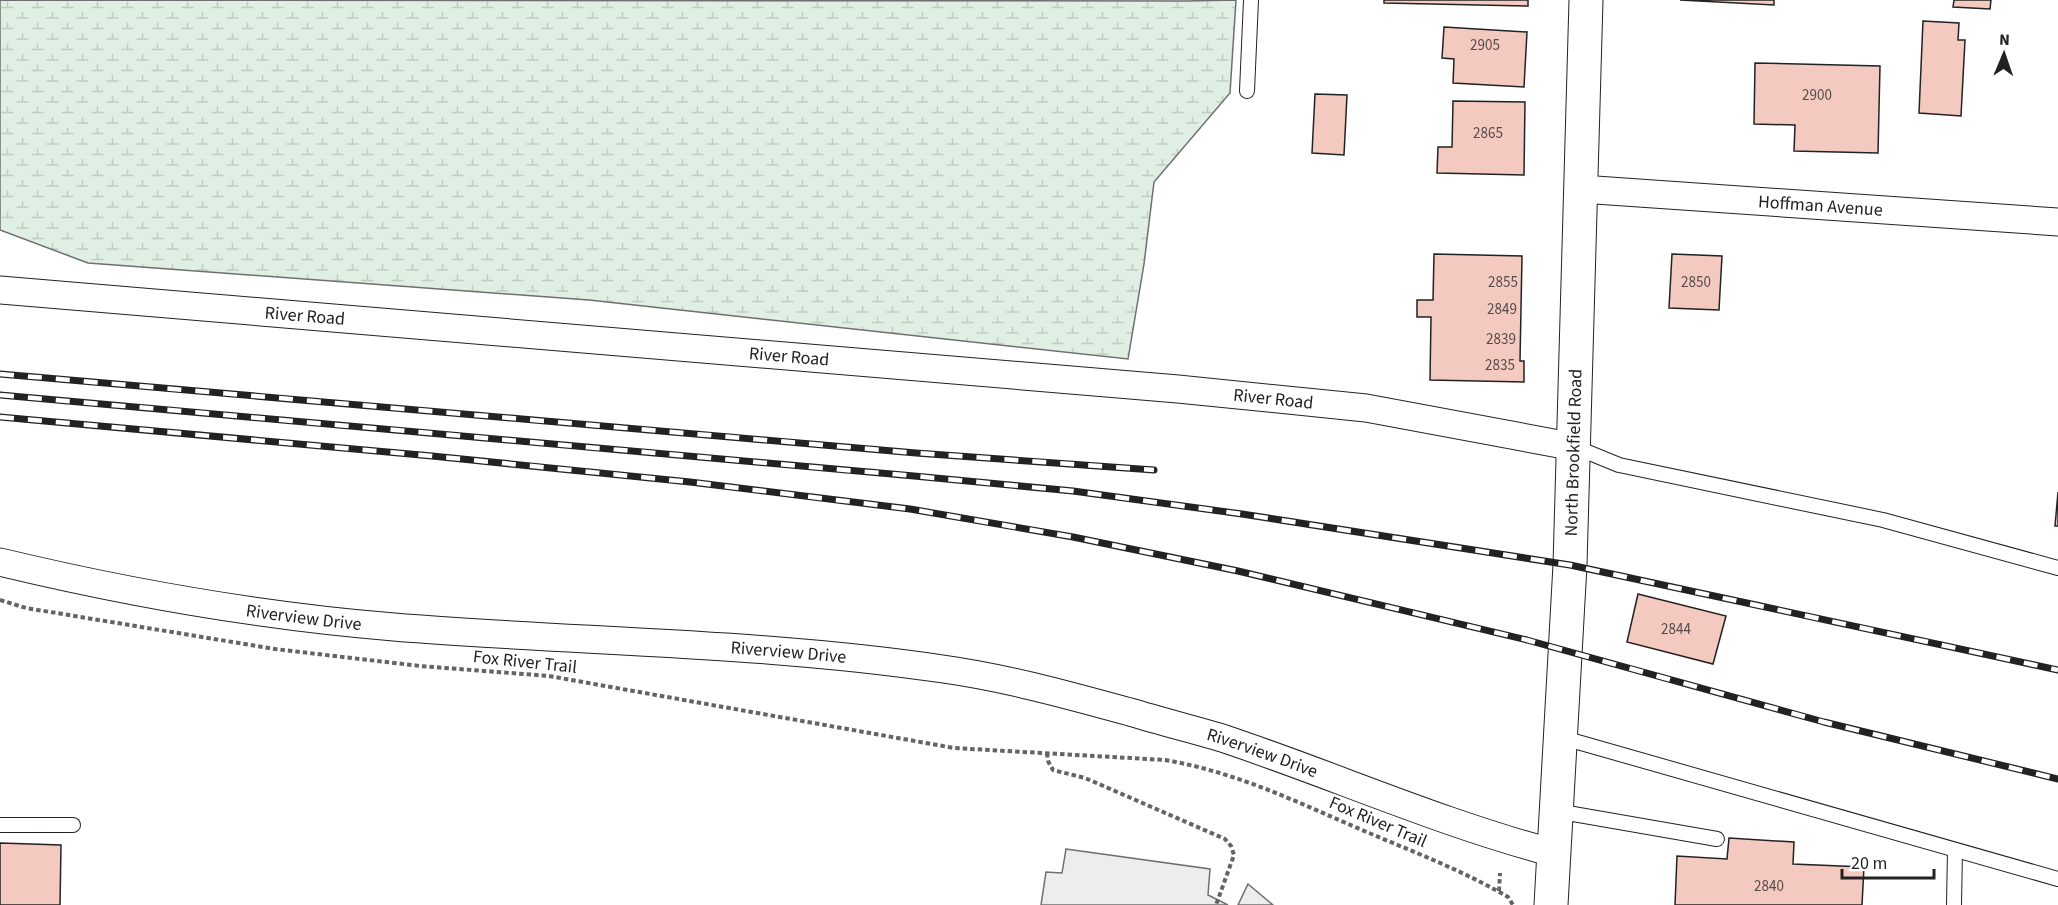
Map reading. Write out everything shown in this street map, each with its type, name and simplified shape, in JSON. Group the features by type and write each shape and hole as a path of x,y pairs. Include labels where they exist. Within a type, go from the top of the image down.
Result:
{"street":[{"name":"North Brookfield Road","path":"1551,905 1575,447 1586,0"},
{"name":"Hoffman Avenue","path":"1581,189 2058,222"},
{"name":"River Road","path":"0,290 1178,389 1366,408 1575,447"},
{"name":"Riverview Drive","path":"0,562 133,592 299,617 390,627 501,635 753,648 941,668 992,677 1064,693 1221,738 1505,840 1554,853"}],"lane":[{"path":"1247,91 1251,0"},
{"path":"1575,447 1618,465 1882,520 2058,568"},
{"path":"1560,737 2058,879"},
{"path":"1556,811 1717,839"},
{"path":"0,825 73,825"},
{"path":"1954,905 1955,850"}],"path":[{"name":"Fox River Trail","path":"0,600 26,608 275,649 420,666 549,676 954,748 1165,760 1195,765 1240,778 1452,868 1499,891 1508,897 1513,905"},
{"path":"1047,753 1053,770 1084,778 1225,839 1234,855 1216,905"},
{"path":"1499,891 1500,873"}],"green space":[{"path":"0,0 1236,0 1230,93 1154,182 1144,264 1128,359 589,300 88,263 0,230"}],"shaded area":[{"path":"1066,849 1210,869 1208,895 1228,905 1041,905 1046,872 1062,873"},
{"path":"1248,884 1273,905 1238,905"}],"building":[{"path":"1384,0 1528,0 1528,6 1384,3"},
{"path":"1680,0 1774,0 1774,5"},
{"path":"1954,0 1991,0 1990,9 1953,7"},
{"path":"1923,21 1959,23 1958,40 1965,40 1961,116 1919,113"},
{"path":"1444,27 1527,32 1524,87 1453,83 1454,59 1442,58"},
{"path":"1755,63 1880,66 1878,153 1794,151 1795,125 1754,124"},
{"path":"1315,94 1347,95 1344,155 1312,153"},
{"path":"1453,101 1525,102 1524,175 1437,173 1438,147 1452,147"},
{"path":"1434,254 1522,256 1520,361 1524,361 1524,382 1430,380 1431,317 1417,317 1417,300 1433,300"},
{"path":"1672,254 1722,256 1719,310 1669,308"},
{"path":"2058,492 2058,526 2055,526"},
{"path":"1638,594 1726,616 1713,664 1627,642"},
{"path":"1729,838 1794,842 1793,864 1864,867 1862,905 1675,905 1677,856 1727,859"},
{"path":"0,843 61,845 60,905 0,905"}],"railway":[{"path":"0,374 916,453 1154,470"},
{"path":"0,395 1073,491 1242,514 1570,565 2058,670"},
{"path":"0,417 690,482 910,509 1073,537 1238,571 1527,640 1824,722 2058,779"}]}
